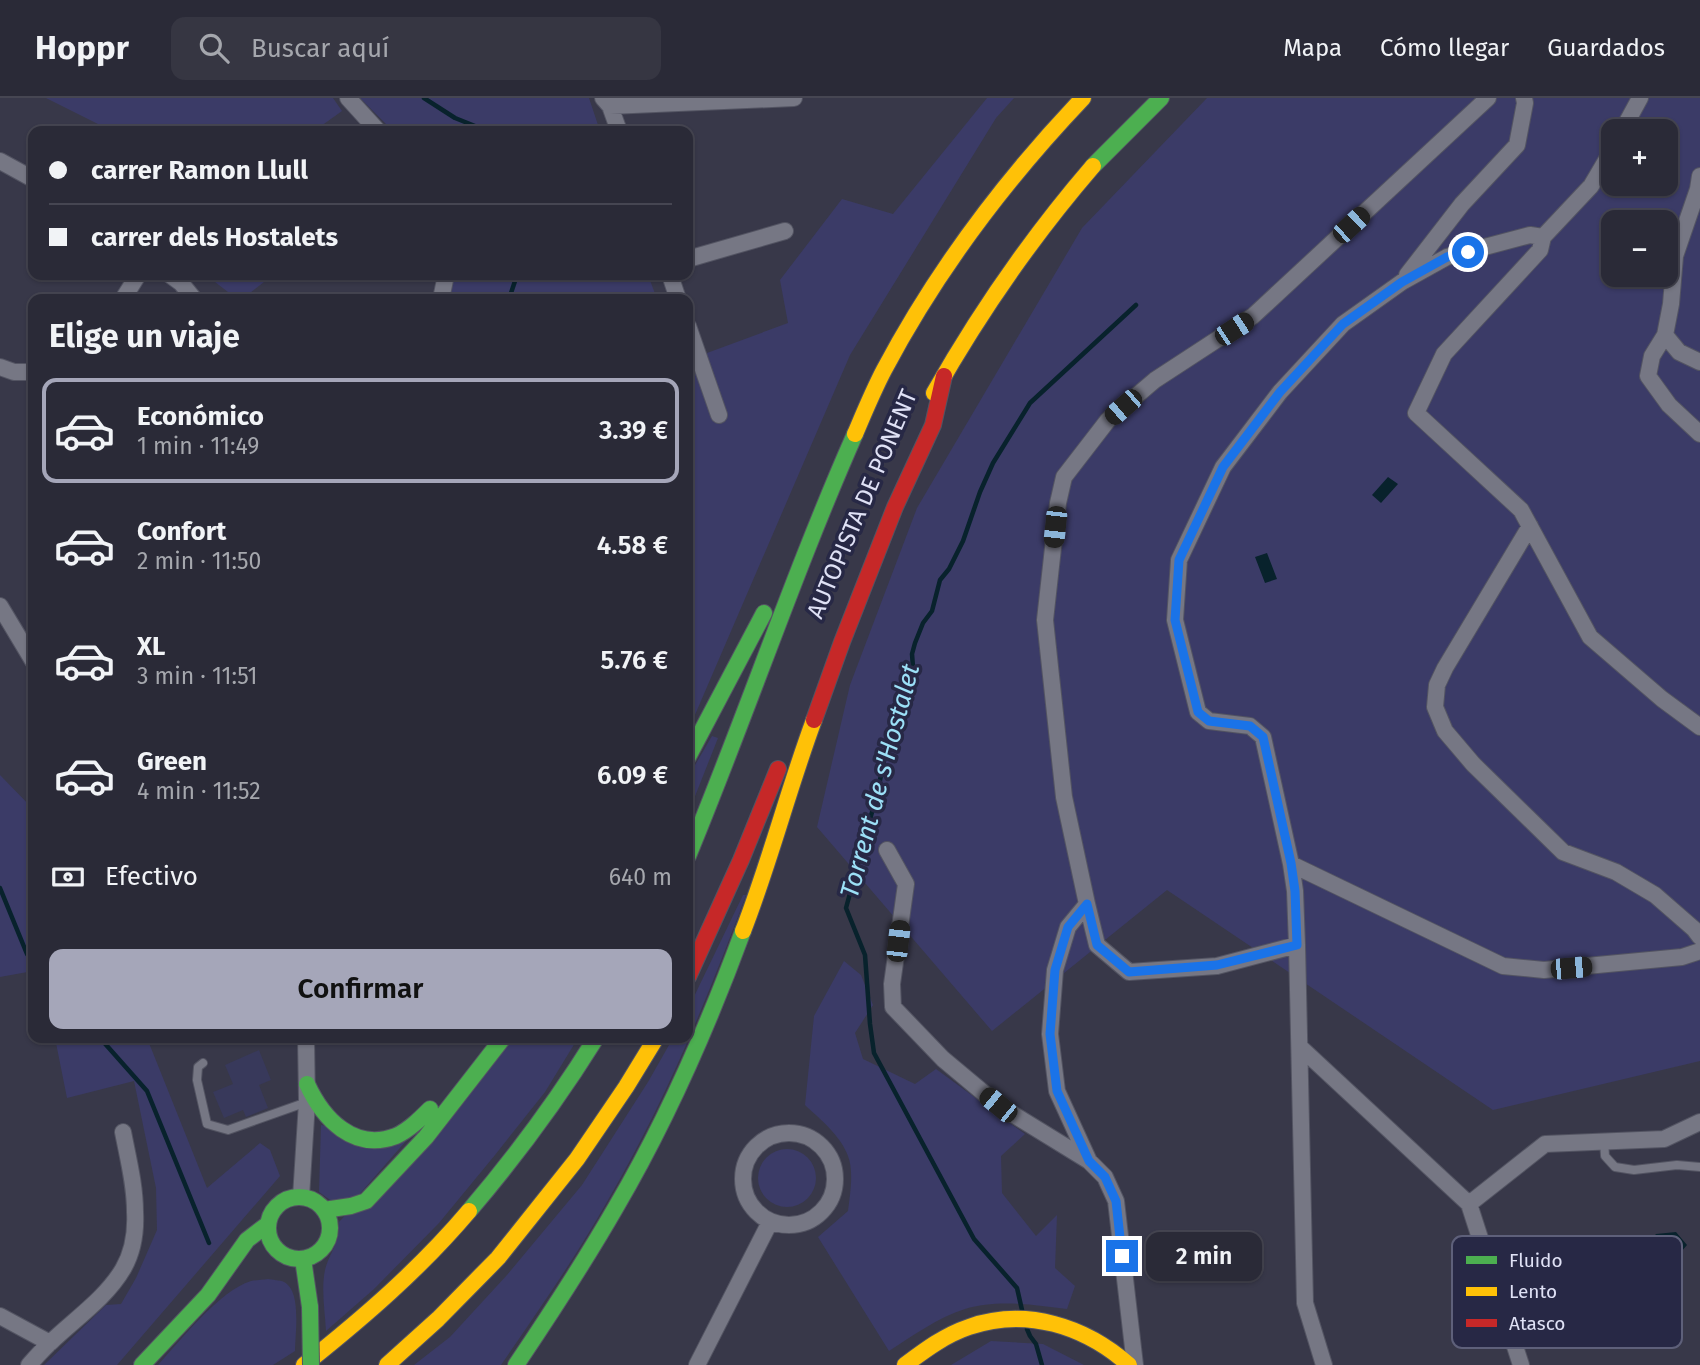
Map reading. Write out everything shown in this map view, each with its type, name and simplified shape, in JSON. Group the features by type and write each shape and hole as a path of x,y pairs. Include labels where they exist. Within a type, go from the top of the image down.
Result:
{"main road":[{"name":"AUTOPISTA DE PONENT","path":"693,844 806,549 845,453 887,363 926,295 978,221 1028,158 1083,98"},
{"name":"AUTOPISTA DE PONENT","path":"807,694 890,483 919,422 993,292 1038,232 1108,149 1161,98"},
{"path":"516,1365 562,1298 617,1206 665,1115 704,1030 758,893 806,740 842,642 895,508 933,425 944,376"},
{"path":"693,748 736,669 780,578 806,549"},
{"path":"693,966 741,860 782,757"},
{"path":"307,1084 319,1109 337,1127 368,1141 382,1140 397,1135 421,1118 489,1043"},
{"path":"324,1210 366,1201 426,1137 499,1043"},
{"path":"304,1365 391,1292 465,1216 520,1151 593,1043"},
{"path":"387,1365 498,1258 577,1159 653,1043"},
{"path":"301,1197 318,1203 324,1210 330,1230 322,1249 303,1259 293,1258 277,1250 268,1233 268,1224 276,1207 283,1201 301,1197"},
{"path":"142,1365 208,1295 247,1240 268,1224"},
{"path":"303,1259 310,1307 311,1365"},
{"path":"905,1365 924,1349 956,1331 993,1321 1023,1317 1054,1322 1098,1342 1129,1365"}],"street":[{"path":"348,98 373,126"},
{"path":"617,126 607,102 794,98"},
{"path":"1297,945 1217,965 1129,972 1097,945 1064,797 1045,620 1058,503 1064,477 1108,421 1155,380 1253,316 1488,98"},
{"path":"1402,282 1462,204 1517,145 1524,98"},
{"path":"1629,119 1640,98"},
{"path":"0,161 28,176"},
{"path":"1601,169 1591,186 1543,237 1540,250 1444,354 1416,414 1521,510 1590,637 1662,699 1700,727"},
{"path":"1700,176 1675,256 1665,335 1651,356 1648,376 1669,405 1700,433"},
{"path":"693,258 785,231"},
{"path":"1324,1365 1305,1303 1297,945 1291,863 1263,737 1250,726 1209,721 1198,712 1175,620 1179,560 1223,467 1280,392 1343,324 1402,282 1447,257 1530,235 1543,237"},
{"path":"177,280 190,294"},
{"path":"1665,335 1679,352 1700,362"},
{"path":"693,340 719,415"},
{"path":"0,367 14,372 28,372"},
{"path":"1530,526 1437,685 1436,706 1445,731 1473,764 1563,852 1616,872 1654,895 1700,937"},
{"path":"0,606 28,653"},
{"path":"887,849 906,884 892,984 893,1007 943,1059 998,1105 1089,1161 1105,1177 1116,1201 1135,1365"},
{"path":"1291,863 1503,965 1544,970 1682,957 1700,951"},
{"path":"1087,904 1068,927 1055,970 1050,1034 1057,1091 1089,1161"},
{"path":"301,1197 307,1102 306,1043"},
{"path":"1300,1047 1469,1203 1480,1236"},
{"path":"1469,1203 1545,1144 1664,1139 1700,1122"},
{"path":"29,1365 115,1280 132,1247 135,1200 123,1132"},
{"path":"787,1133 816,1141 827,1152 834,1165 836,1180 826,1209 800,1224 785,1226 770,1222 757,1213 748,1201 743,1186 743,1171 749,1156 758,1144 772,1136 787,1133"},
{"path":"697,1365 770,1222"},
{"path":"0,1316 50,1343"},
{"path":"1516,1348 1521,1365"}],"lane":[{"path":"203,1063 198,1067 197,1080 207,1124 228,1130 307,1102"},
{"path":"1604,1141 1605,1156 1615,1167 1634,1170 1677,1165 1700,1167"}],"shaded area":[{"path":"46,98 333,98 342,111 321,126 102,126"},
{"path":"360,98 589,98 598,126 388,126"},
{"path":"987,98 1014,98 996,118 850,355 693,719 693,358 788,323 780,280 842,199 893,214"},
{"path":"1207,98 1700,98 1700,1061 1493,1110 1167,890 992,1031 817,827 850,685 917,508 1082,228"},
{"path":"212,280 267,280 248,294 231,294"},
{"path":"452,280 650,280 655,294 450,294"},
{"path":"1388,477 1398,484 1381,503 1372,495"},
{"path":"1267,553 1277,579 1265,583 1255,557"},
{"path":"712,736 718,738 693,801 693,768"},
{"path":"0,775 28,804 28,972 0,977"},
{"path":"743,895 746,895 693,1028 693,999"},
{"path":"844,961 861,975 873,1005 855,1033 863,1059 915,1084 936,1069 1025,1134 1001,1156 1002,1193 1036,1236 1057,1215 1055,1268 1075,1286 1067,1309 1016,1304 977,1306 945,1317 889,1351 818,1237 848,1211 850,1191 851,1169 845,1149 830,1128 805,1105 814,1016"},
{"path":"56,1043 149,1043 207,1188 260,1143 270,1150 280,1176 117,1365 44,1365 106,1305 121,1304 136,1278 157,1230 156,1188 134,1081 67,1098"},
{"path":"505,1043 575,1043 545,1092 439,1223 374,1289 326,1331 324,1277 338,1236 339,1222"},
{"path":"670,1043 686,1043 648,1127 596,1221 501,1365 414,1365 450,1337 507,1275 582,1185"},
{"path":"259,1050 271,1080 259,1085 268,1108 246,1117 243,1110 224,1118 213,1092 233,1084 225,1065"},
{"path":"321,1125 406,1141 357,1197 333,1202 319,1192"},
{"path":"781,1149 793,1149 803,1153 812,1162 816,1184 808,1199 793,1207 781,1207 771,1203 762,1194 758,1184 758,1172 762,1162 771,1153"},
{"path":"1676,1232 1679,1236 1654,1236"},
{"path":"268,1279 284,1282 293,1294 296,1314 295,1351 273,1365 158,1365 201,1317 226,1295 251,1281"},
{"path":"991,1341 1043,1344 1084,1365 951,1365"}],"waterway":[{"path":"424,98 455,118 475,126"},
{"path":"511,294 515,280"},
{"name":"Torrent de s'Hostalet","path":"1022,1310 1017,1288 974,1239 874,1053 865,955 846,908 878,790 889,736 910,684 915,643 923,623 932,611 940,580 949,569 963,541 993,463 1030,403 1136,305"},
{"path":"0,888 28,955"},
{"path":"104,1043 147,1091 209,1243"},
{"name":"Torrent de s'Hostalet","path":"1027,1329 1036,1344 1042,1365"}],"traffic: fast":[{"path":"1093,166 1161,98"},
{"path":"693,843 811,538 855,434"},
{"path":"693,748 764,613"},
{"path":"516,1365 592,1247 635,1174 701,1037 743,931"},
{"path":"324,1210 366,1201 426,1137 499,1043"},
{"path":"469,1211 536,1127 593,1043"},
{"path":"307,1084 331,1120 354,1136 367,1140 396,1136 430,1109"},
{"path":"299,1197 321,1206 330,1228 321,1250 299,1259 277,1250 268,1228 277,1206 299,1197"},
{"path":"142,1365 208,1295 247,1240 268,1224"},
{"path":"303,1259 310,1307"},
{"path":"310,1307 311,1365"}],"traffic: slow":[{"path":"855,434 884,370 926,297 974,227 1026,161 1083,98"},
{"path":"934,393 1008,275 1093,166"},
{"path":"743,931 814,720"},
{"path":"387,1365 438,1319 498,1258 577,1159 653,1043"},
{"path":"304,1365 390,1292 431,1253 469,1211"},
{"path":"905,1365 960,1330 990,1321 1012,1319 1054,1324 1074,1331 1112,1351 1129,1365"}],"traffic: jam":[{"path":"814,720 895,507 933,425 944,376"},
{"path":"693,966 778,769"}],"route":[{"path":"1122,1256 1116,1201 1105,1177 1089,1161 1057,1091 1050,1034 1055,970 1068,927 1087,904 1097,945 1129,972 1217,965 1297,945 1291,863 1263,737 1250,726 1209,721 1198,712 1175,620 1179,560 1223,467 1280,392 1343,324 1402,282 1447,257 1468,252"}]}
